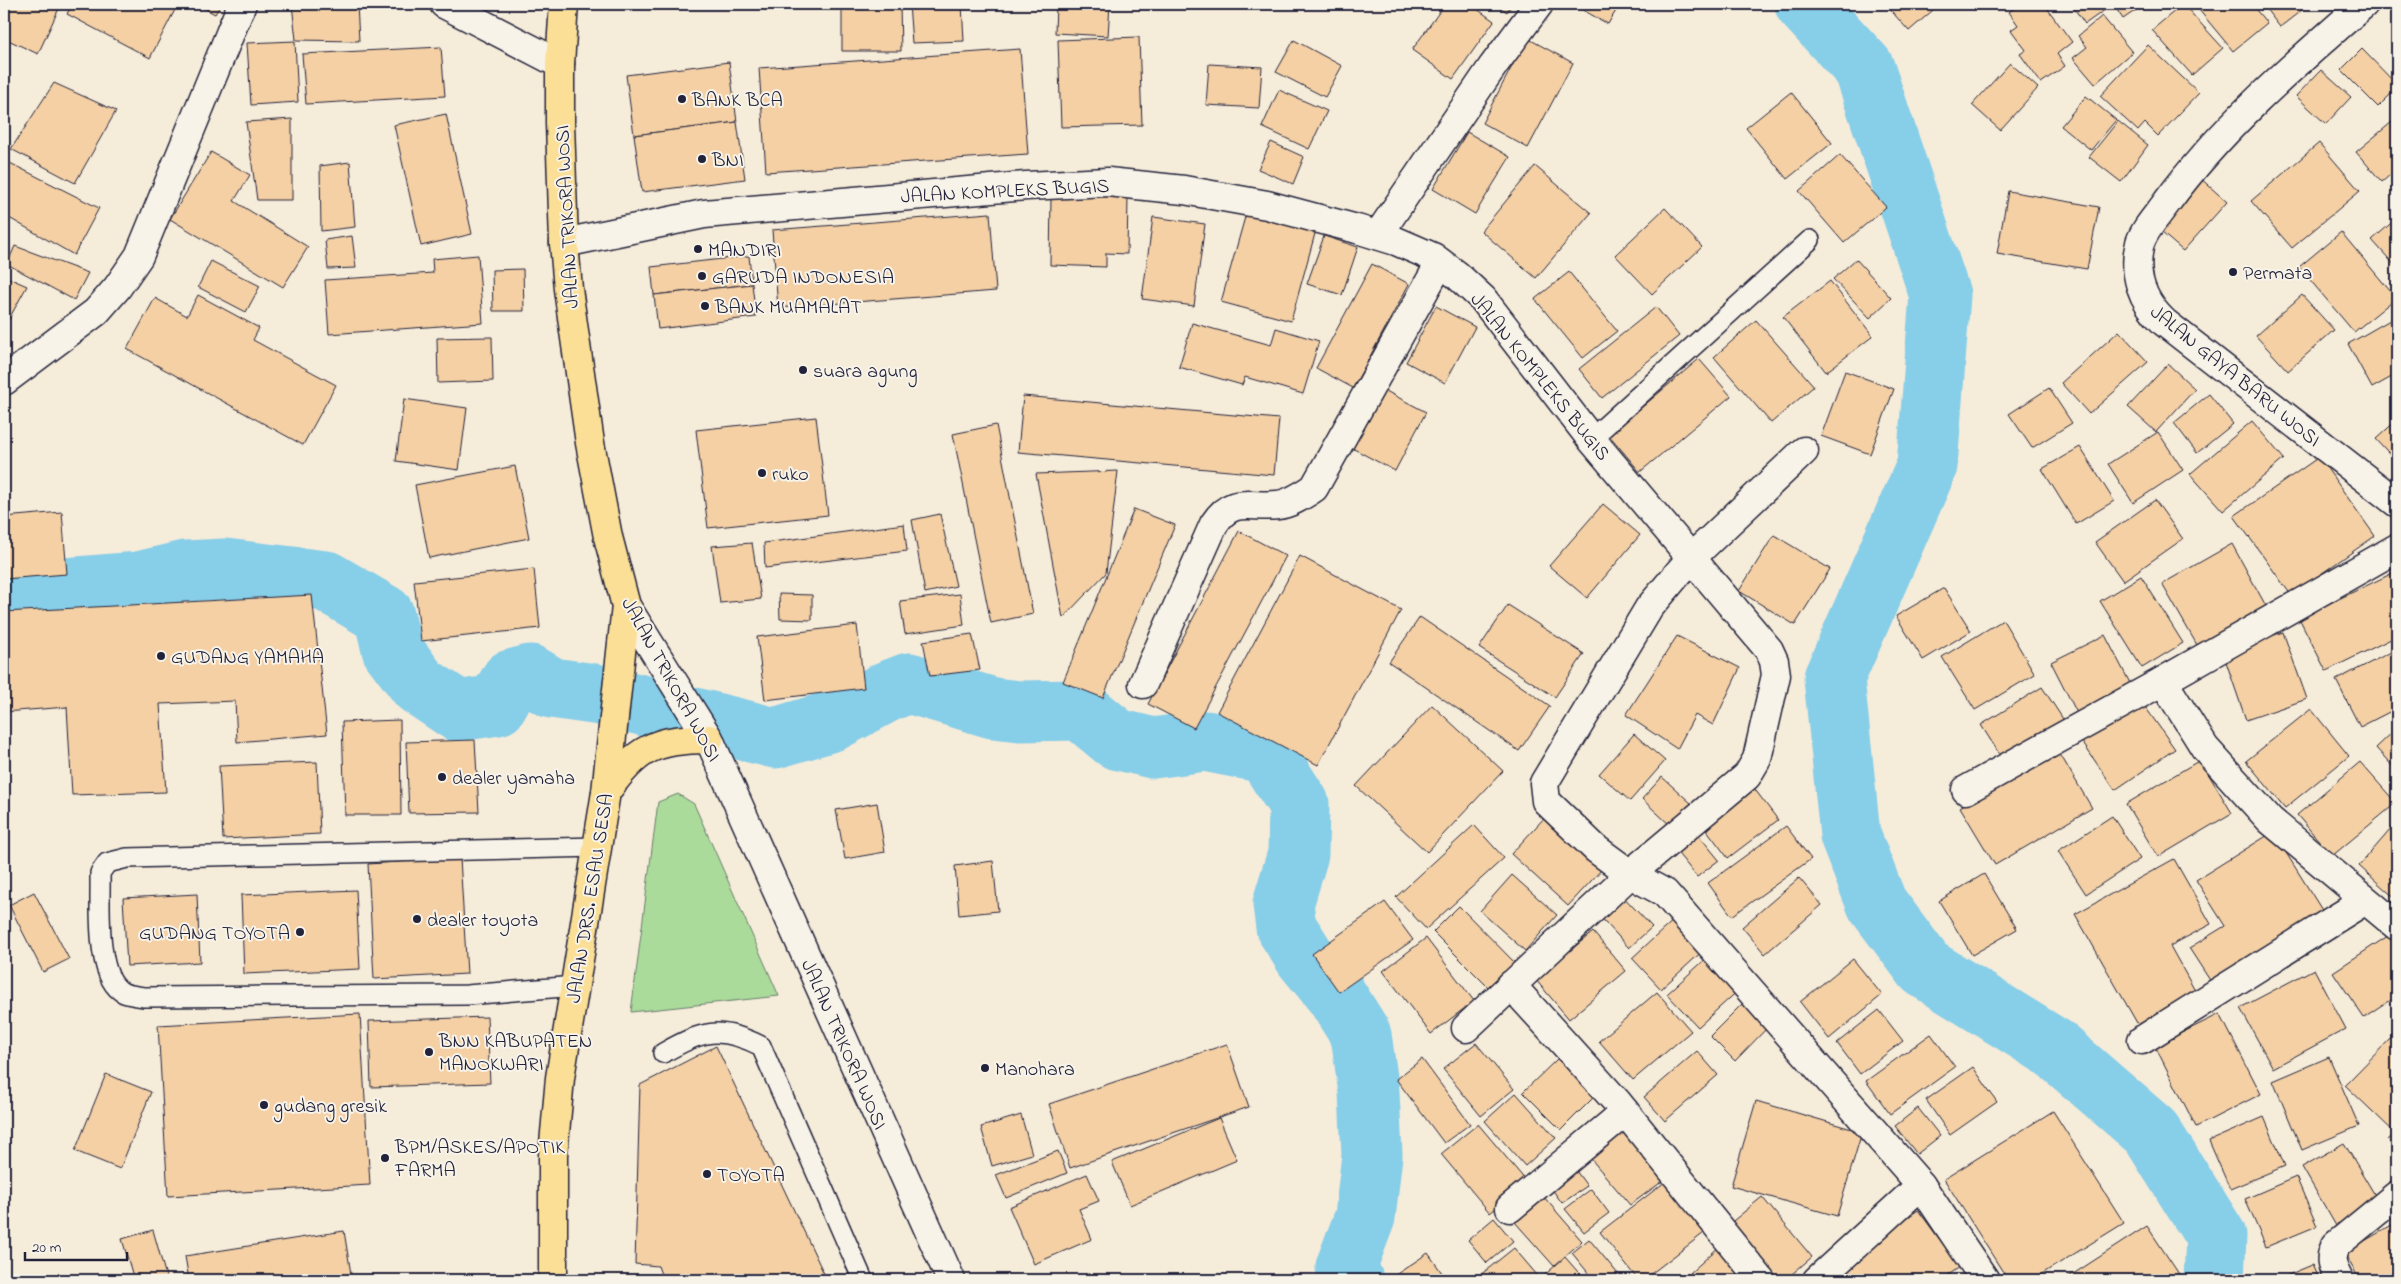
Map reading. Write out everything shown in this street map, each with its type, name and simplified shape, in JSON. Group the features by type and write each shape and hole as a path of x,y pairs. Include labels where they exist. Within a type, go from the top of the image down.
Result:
{"highway":[{"name":"JALAN TRIKORA WOSI","path":"564,4 560,64 564,243 590,443 608,537 626,606"},
{"name":"JALAN DRS. ESAU SESA","path":"553,1280 553,1155 560,1078 606,792 626,606"},
{"path":"606,792 633,758 646,749 684,739 709,739"}],"street":[{"path":"4,381 96,312 118,288 139,256 242,4"},
{"path":"444,4 560,64"},
{"path":"1378,235 1493,66 1539,4"},
{"name":"JALAN GAYA BARU WOSI","path":"2364,4 2264,92 2179,186 2140,243 2138,260 2139,282 2145,301 2164,322 2397,503"},
{"name":"JALAN KOMPLEKS BUGIS","path":"564,243 704,214 1016,186 1108,182 1184,190 1268,205 1378,235 1418,251 1440,263 1483,299 1590,439 1769,650 1774,660 1776,675 1753,769 1747,776 1630,874 1466,1028"},
{"path":"1143,684 1214,524 1222,512 1242,505 1279,505 1314,488 1440,263"},
{"path":"1804,451 1691,558 1649,608 1544,783 1546,801 1596,849 1630,874 1665,893 1921,1185 1985,1280"},
{"path":"1966,790 2163,682 2397,548"},
{"name":"JALAN TRIKORA WOSI","path":"626,606 709,739 951,1280"},
{"path":"2163,682 2205,748 2270,820 2364,901 2397,926"},
{"path":"2142,1040 2364,901"},
{"path":"1511,986 1625,1112 1761,1280"},
{"path":"1510,1208 1625,1112"},
{"path":"1817,1280 1921,1185"},
{"path":"2339,1280 2331,1262 2331,1255 2336,1245 2397,1195"}],"lane":[{"path":"1590,439 1810,240"},
{"path":"575,986 467,994 142,997 123,993 111,982 103,958 100,873 107,863 127,858 598,847"},
{"path":"663,1053 703,1033 738,1034 761,1046 863,1280"}],"green space":[{"path":"678,794 694,804 779,996 631,1012 658,802"}],"building":[{"path":"4,4 61,4 38,54 4,38"},
{"path":"72,4 178,4 150,58 67,14"},
{"path":"196,4 221,4 215,14"},
{"path":"292,4 357,4 359,41 296,40"},
{"path":"842,4 900,4 901,51 842,51"},
{"path":"909,4 962,4 964,41 912,43"},
{"path":"1056,4 1110,4 1108,36 1055,33"},
{"path":"1445,4 1470,4 1494,21 1453,79 1412,50"},
{"path":"1494,4 1512,4 1507,12"},
{"path":"1572,4 1620,4 1608,24"},
{"path":"1885,4 1940,4 1909,31"},
{"path":"2020,4 2044,4 2072,42 2057,54 2065,66 2041,83 2020,54 2026,50 2011,30 2018,25 2009,12"},
{"path":"2071,4 2113,4 2085,24"},
{"path":"2113,4 2145,4 2123,19"},
{"path":"2183,4 2223,48 2192,75 2152,30"},
{"path":"2194,4 2251,4 2267,23 2233,51"},
{"path":"2262,4 2306,4 2307,6 2280,27"},
{"path":"2102,16 2132,52 2095,84 2073,58 2087,47 2078,36"},
{"path":"1139,37 1142,125 1061,127 1058,40"},
{"path":"1527,38 1573,63 1528,148 1482,123"},
{"path":"1294,40 1342,66 1325,97 1276,72"},
{"path":"295,41 298,102 251,105 247,43"},
{"path":"2148,45 2199,93 2158,136 2145,123 2138,131 2100,96"},
{"path":"441,47 445,96 306,104 302,54"},
{"path":"1020,49 1028,154 766,172 759,68"},
{"path":"2362,49 2397,85 2397,88 2378,107 2341,70"},
{"name":"BANK BCA","path":"729,62 737,122 634,135 626,75"},
{"path":"2010,63 2038,88 2000,130 1972,105"},
{"path":"1209,64 1262,67 1259,108 1206,105"},
{"path":"2321,70 2351,97 2326,124 2296,96"},
{"path":"54,83 116,111 75,183 11,149"},
{"path":"1279,90 1327,111 1309,149 1262,127"},
{"path":"1791,92 1832,143 1787,179 1746,128"},
{"path":"2086,96 2116,120 2091,150 2061,126"},
{"path":"446,114 472,234 421,246 394,125"},
{"path":"292,119 292,200 257,200 246,122"},
{"path":"2118,121 2148,145 2121,182 2089,157"},
{"path":"737,122 745,179 642,192 634,135"},
{"path":"2392,122 2397,128 2397,169 2382,182 2356,152"},
{"path":"1467,132 1510,157 1475,214 1433,189"},
{"path":"1271,142 1304,157 1293,184 1258,169"},
{"path":"2319,143 2360,191 2292,248 2251,201"},
{"path":"211,152 250,175 234,201 308,247 283,287 170,219"},
{"path":"1840,155 1886,207 1844,243 1799,191"},
{"path":"4,160 99,208 74,255 4,215"},
{"path":"350,162 355,227 321,231 320,166"},
{"path":"1535,166 1591,213 1536,278 1481,231"},
{"path":"2199,177 2227,202 2183,251 2154,226"},
{"path":"2008,191 2099,207 2087,269 1997,254"},
{"path":"1051,196 1128,197 1127,254 1106,253 1106,267 1050,265"},
{"path":"1665,208 1702,247 1652,294 1615,255"},
{"path":"1247,210 1316,230 1291,321 1221,302"},
{"path":"990,213 996,291 778,308 772,230"},
{"path":"1153,217 1205,224 1194,306 1142,299"},
{"path":"2397,218 2397,268 2372,240"},
{"path":"2341,232 2396,298 2354,332 2299,267"},
{"path":"352,236 356,268 328,269 325,240"},
{"path":"1324,236 1358,247 1342,295 1307,284"},
{"path":"15,246 88,273 74,300 7,264"},
{"path":"478,255 483,323 329,334 325,280 433,273 432,259"},
{"name":"GARUDA INDONESIA","path":"749,256 752,284 654,295 651,267"},
{"path":"1856,259 1891,298 1870,318 1833,279"},
{"path":"211,261 260,286 246,312 198,287"},
{"path":"1372,264 1409,284 1353,388 1316,368"},
{"path":"523,269 524,311 493,311 492,270"},
{"path":"1569,272 1617,331 1583,358 1535,299"},
{"path":"4,276 27,286 4,328"},
{"path":"1830,281 1873,336 1826,372 1783,317"},
{"name":"BANK MUAMALAT","path":"752,284 756,317 658,329 654,295"},
{"path":"198,295 259,328 253,340 336,385 303,445 127,349 155,298 187,316"},
{"path":"2302,295 2334,330 2288,371 2256,336"},
{"path":"1436,306 1475,327 1445,383 1406,362"},
{"path":"1656,307 1679,336 1602,398 1579,369"},
{"path":"2397,316 2397,374 2372,388 2348,344"},
{"path":"1756,320 1814,386 1771,423 1714,357"},
{"path":"1192,323 1271,345 1276,328 1319,341 1303,394 1245,377 1242,385 1179,367"},
{"path":"2119,331 2148,362 2089,414 2061,383"},
{"path":"492,337 493,381 438,383 437,338"},
{"path":"1699,359 1731,396 1640,472 1609,435"},
{"path":"2168,364 2195,389 2156,432 2128,407"},
{"path":"1845,371 1894,389 1870,454 1821,436"},
{"path":"2049,388 2072,423 2032,448 2009,414"},
{"path":"1384,390 1426,412 1395,471 1352,448"},
{"path":"2209,394 2233,424 2197,453 2174,423"},
{"path":"1023,396 1279,419 1274,475 1018,452"},
{"path":"404,399 467,408 459,470 396,461"},
{"name":"ruko","path":"816,417 828,515 708,528 696,430"},
{"path":"2397,420 2397,462 2376,439"},
{"path":"2252,421 2284,459 2223,511 2190,474"},
{"path":"996,425 1033,614 991,623 953,434"},
{"path":"2158,432 2183,470 2133,503 2108,464"},
{"path":"2080,447 2114,501 2076,524 2042,469"},
{"path":"2319,457 2375,536 2291,595 2234,516"},
{"path":"515,466 529,538 429,558 415,485"},
{"path":"1118,471 1106,573 1063,618 1036,474"},
{"path":"2155,500 2183,539 2123,581 2095,542"},
{"path":"1603,504 1640,535 1587,598 1549,566"},
{"path":"1134,509 1175,525 1103,698 1063,682"},
{"path":"62,512 67,574 4,579 4,517"},
{"path":"940,514 956,586 925,593 912,520"},
{"path":"904,524 907,551 765,568 764,543"},
{"path":"1239,531 1286,556 1194,728 1148,704"},
{"path":"1774,535 1830,569 1795,625 1739,591"},
{"path":"752,543 761,599 720,603 712,546"},
{"path":"2232,544 2266,606 2197,645 2162,584"},
{"path":"1300,556 1401,610 1318,765 1217,712"},
{"path":"534,569 540,628 421,641 414,581"},
{"path":"2397,571 2397,636 2326,671 2299,618"},
{"path":"2141,576 2183,643 2142,668 2100,601"},
{"path":"1944,588 1971,631 1923,660 1896,616"},
{"path":"779,594 812,595 812,620 780,619"},
{"path":"960,594 964,625 905,634 900,601"},
{"name":"GUDANG YAMAHA","path":"312,595 327,734 237,742 235,701 160,704 166,792 72,795 67,707 4,712 4,612"},
{"path":"1508,605 1584,654 1555,697 1479,648"},
{"path":"1420,617 1550,706 1519,751 1389,662"},
{"path":"2003,620 2035,674 1975,710 1942,657"},
{"path":"857,625 864,688 765,700 757,637"},
{"path":"2283,632 2307,699 2246,720 2223,653"},
{"path":"972,634 980,670 930,676 923,641"},
{"path":"2105,635 2131,685 2077,713 2051,662"},
{"path":"1677,636 1740,668 1713,725 1695,715 1677,749 1626,715"},
{"path":"2397,649 2397,708 2360,727 2336,680"},
{"path":"2042,687 2067,725 2005,763 1981,725"},
{"path":"2141,701 2175,749 2115,790 2082,742"},
{"path":"1432,705 1503,771 1427,852 1356,786"},
{"path":"2311,709 2349,756 2285,808 2246,761"},
{"name":"GUDANG YAMAHA","path":"400,720 401,815 345,815 342,722"},
{"path":"2397,728 2397,771 2376,748"},
{"path":"1634,734 1665,761 1630,801 1599,774"},
{"name":"dealer yamaha","path":"475,740 479,812 409,813 406,742"},
{"path":"2057,749 2092,808 1995,865 1960,807"},
{"path":"2200,760 2232,813 2158,857 2126,804"},
{"path":"317,762 320,834 223,839 219,766"},
{"path":"2360,762 2396,803 2332,856 2297,815"},
{"path":"1662,777 1692,804 1671,826 1642,799"},
{"path":"1750,783 1778,820 1728,858 1700,821"},
{"path":"877,803 885,852 845,859 836,810"},
{"path":"1546,816 1603,868 1568,906 1511,854"},
{"path":"2112,816 2140,859 2086,894 2058,851"},
{"path":"2397,822 2397,900 2359,866"},
{"path":"1474,825 1504,858 1426,929 1396,897"},
{"path":"1786,826 1811,859 1732,916 1708,883"},
{"path":"1693,828 1719,860 1697,877 1671,845"},
{"path":"2273,832 2325,915 2213,985 2189,948 2225,926 2196,880"},
{"name":"dealer toyota","path":"460,858 467,974 374,979 368,864"},
{"path":"2174,859 2211,924 2170,946 2199,998 2141,1030 2075,914"},
{"path":"993,861 998,911 959,915 955,866"},
{"path":"1984,874 2017,929 1972,955 1939,901"},
{"path":"1512,875 1557,915 1525,951 1480,911"},
{"path":"1799,878 1822,905 1765,954 1742,927"},
{"name":"GUDANG TOYOTA","path":"356,890 360,969 244,974 241,895"},
{"path":"1618,891 1652,927 1629,948 1596,912"},
{"path":"34,892 69,959 43,972 9,905"},
{"path":"197,894 200,962 127,966 123,898"},
{"path":"1385,902 1413,940 1339,992 1312,954"},
{"path":"1459,906 1519,967 1493,992 1433,932"},
{"path":"1676,918 1705,949 1661,989 1632,958"},
{"path":"2397,930 2397,996 2364,1018 2333,972"},
{"path":"1593,932 1626,971 1569,1019 1535,979"},
{"path":"1426,938 1474,1001 1431,1034 1383,971"},
{"path":"1710,955 1741,988 1698,1027 1667,994"},
{"path":"1853,959 1882,995 1829,1039 1800,1002"},
{"path":"2314,969 2346,1029 2273,1068 2240,1008"},
{"path":"1657,992 1691,1031 1633,1080 1599,1041"},
{"path":"1744,1002 1769,1026 1735,1061 1710,1036"},
{"path":"1879,1010 1903,1041 1860,1074 1837,1043"},
{"name":"gudang gresik","path":"360,1014 370,1185 168,1196 158,1025"},
{"path":"2220,1014 2261,1094 2196,1127 2155,1046"},
{"name":"BNN KABUPATEN MANOKWARI","path":"487,1017 490,1083 371,1087 369,1021"},
{"path":"2397,1032 2397,1149 2388,1140 2395,1133 2345,1085"},
{"path":"1931,1034 1955,1067 1890,1114 1866,1081"},
{"path":"1476,1043 1514,1089 1481,1116 1443,1069"},
{"path":"1227,1044 1249,1107 1070,1168 1049,1104"},
{"name":"TOYOTA","path":"716,1046 827,1280 663,1280 658,1266 635,1264 640,1085"},
{"path":"1697,1051 1718,1075 1665,1121 1644,1097"},
{"path":"2329,1057 2359,1126 2302,1150 2273,1081"},
{"path":"1422,1059 1470,1124 1444,1143 1396,1079"},
{"path":"1557,1059 1595,1096 1561,1130 1523,1092"},
{"path":"1973,1067 1997,1102 1950,1135 1926,1100"},
{"path":"106,1074 151,1092 120,1169 75,1151"},
{"path":"1516,1093 1556,1138 1525,1166 1485,1121"},
{"path":"1756,1101 1862,1132 1837,1216 1731,1186"},
{"path":"1918,1108 1940,1136 1917,1154 1895,1126"},
{"path":"2053,1111 2124,1223 2032,1280 2008,1280 1944,1179"},
{"path":"1021,1115 1032,1154 992,1166 981,1127"},
{"path":"2264,1117 2285,1166 2230,1189 2209,1141"},
{"path":"1219,1118 1237,1160 1130,1205 1112,1162"},
{"path":"1623,1122 1667,1178 1630,1205 1585,1152"},
{"path":"1478,1124 1527,1182 1490,1213 1441,1154"},
{"path":"2344,1143 2382,1207 2339,1231 2302,1167"},
{"path":"1058,1151 1067,1173 1006,1198 996,1175"},
{"path":"1571,1164 1587,1186 1562,1203 1546,1181"},
{"path":"1087,1174 1099,1201 1079,1209 1092,1239 1034,1264 1009,1207"},
{"path":"2296,1177 2317,1226 2266,1247 2245,1199"},
{"path":"1665,1182 1704,1233 1643,1280 1638,1280 1600,1232"},
{"path":"1591,1189 1609,1213 1584,1232 1565,1209"},
{"path":"1543,1196 1582,1241 1554,1266 1514,1221"},
{"path":"1762,1197 1812,1257 1785,1280 1774,1280 1727,1226"},
{"path":"1918,1210 1960,1267 1941,1280 1852,1280 1841,1265"},
{"path":"1494,1218 1513,1241 1487,1263 1468,1240"},
{"path":"2397,1222 2397,1269 2377,1280 2360,1280 2344,1253"},
{"path":"2147,1226 2183,1280 2064,1280"},
{"path":"153,1230 167,1280 134,1280 122,1239"},
{"path":"344,1231 352,1280 189,1280 185,1256"},
{"path":"1589,1239 1623,1280 1594,1280 1572,1253"},
{"path":"1721,1245 1752,1280 1697,1280 1690,1273"},
{"path":"1514,1248 1537,1275 1531,1280 1474,1280"},
{"path":"1428,1253 1447,1280 1388,1280"},
{"path":"1565,1257 1585,1280 1539,1280"},
{"path":"2312,1265 2319,1280 2276,1280"}],"waterway":[{"path":"1805,4 1864,68 1940,295 1927,466 1834,678 1850,835 1877,904 1925,968 2054,1048 2151,1132 2216,1236 2214,1280"},
{"path":"4,593 139,582 185,571 225,569 326,581 384,615 392,649 419,685 458,711 497,705 511,680 530,675 552,688 601,695 775,738 832,721 888,691 909,683 993,708 1020,711 1081,710 1116,739 1153,748 1205,741 1266,753 1299,804 1298,854 1283,904 1286,927 1305,957 1336,995 1361,1035 1369,1092 1372,1155 1365,1217 1346,1267 1353,1280"}],"place":[{"name":"BANK BCA","path":"682,99"},
{"name":"BNI","path":"702,159"},
{"name":"MANDIRI","path":"698,249"},
{"name":"Permata","path":"2233,272"},
{"name":"GARUDA INDONESIA","path":"702,276"},
{"name":"BANK MUAMALAT","path":"705,306"},
{"name":"suara agung","path":"803,370"},
{"name":"ruko","path":"762,473"},
{"name":"GUDANG YAMAHA","path":"161,656"},
{"name":"dealer yamaha","path":"442,777"},
{"name":"dealer toyota","path":"417,919"},
{"name":"GUDANG TOYOTA","path":"300,932"},
{"name":"BNN KABUPATEN MANOKWARI","path":"429,1052"},
{"name":"Manohara","path":"985,1068"},
{"name":"gudang gresik","path":"264,1105"},
{"name":"BPM/ASKES/APOTIK FARMA","path":"385,1158"},
{"name":"TOYOTA","path":"707,1174"}]}
